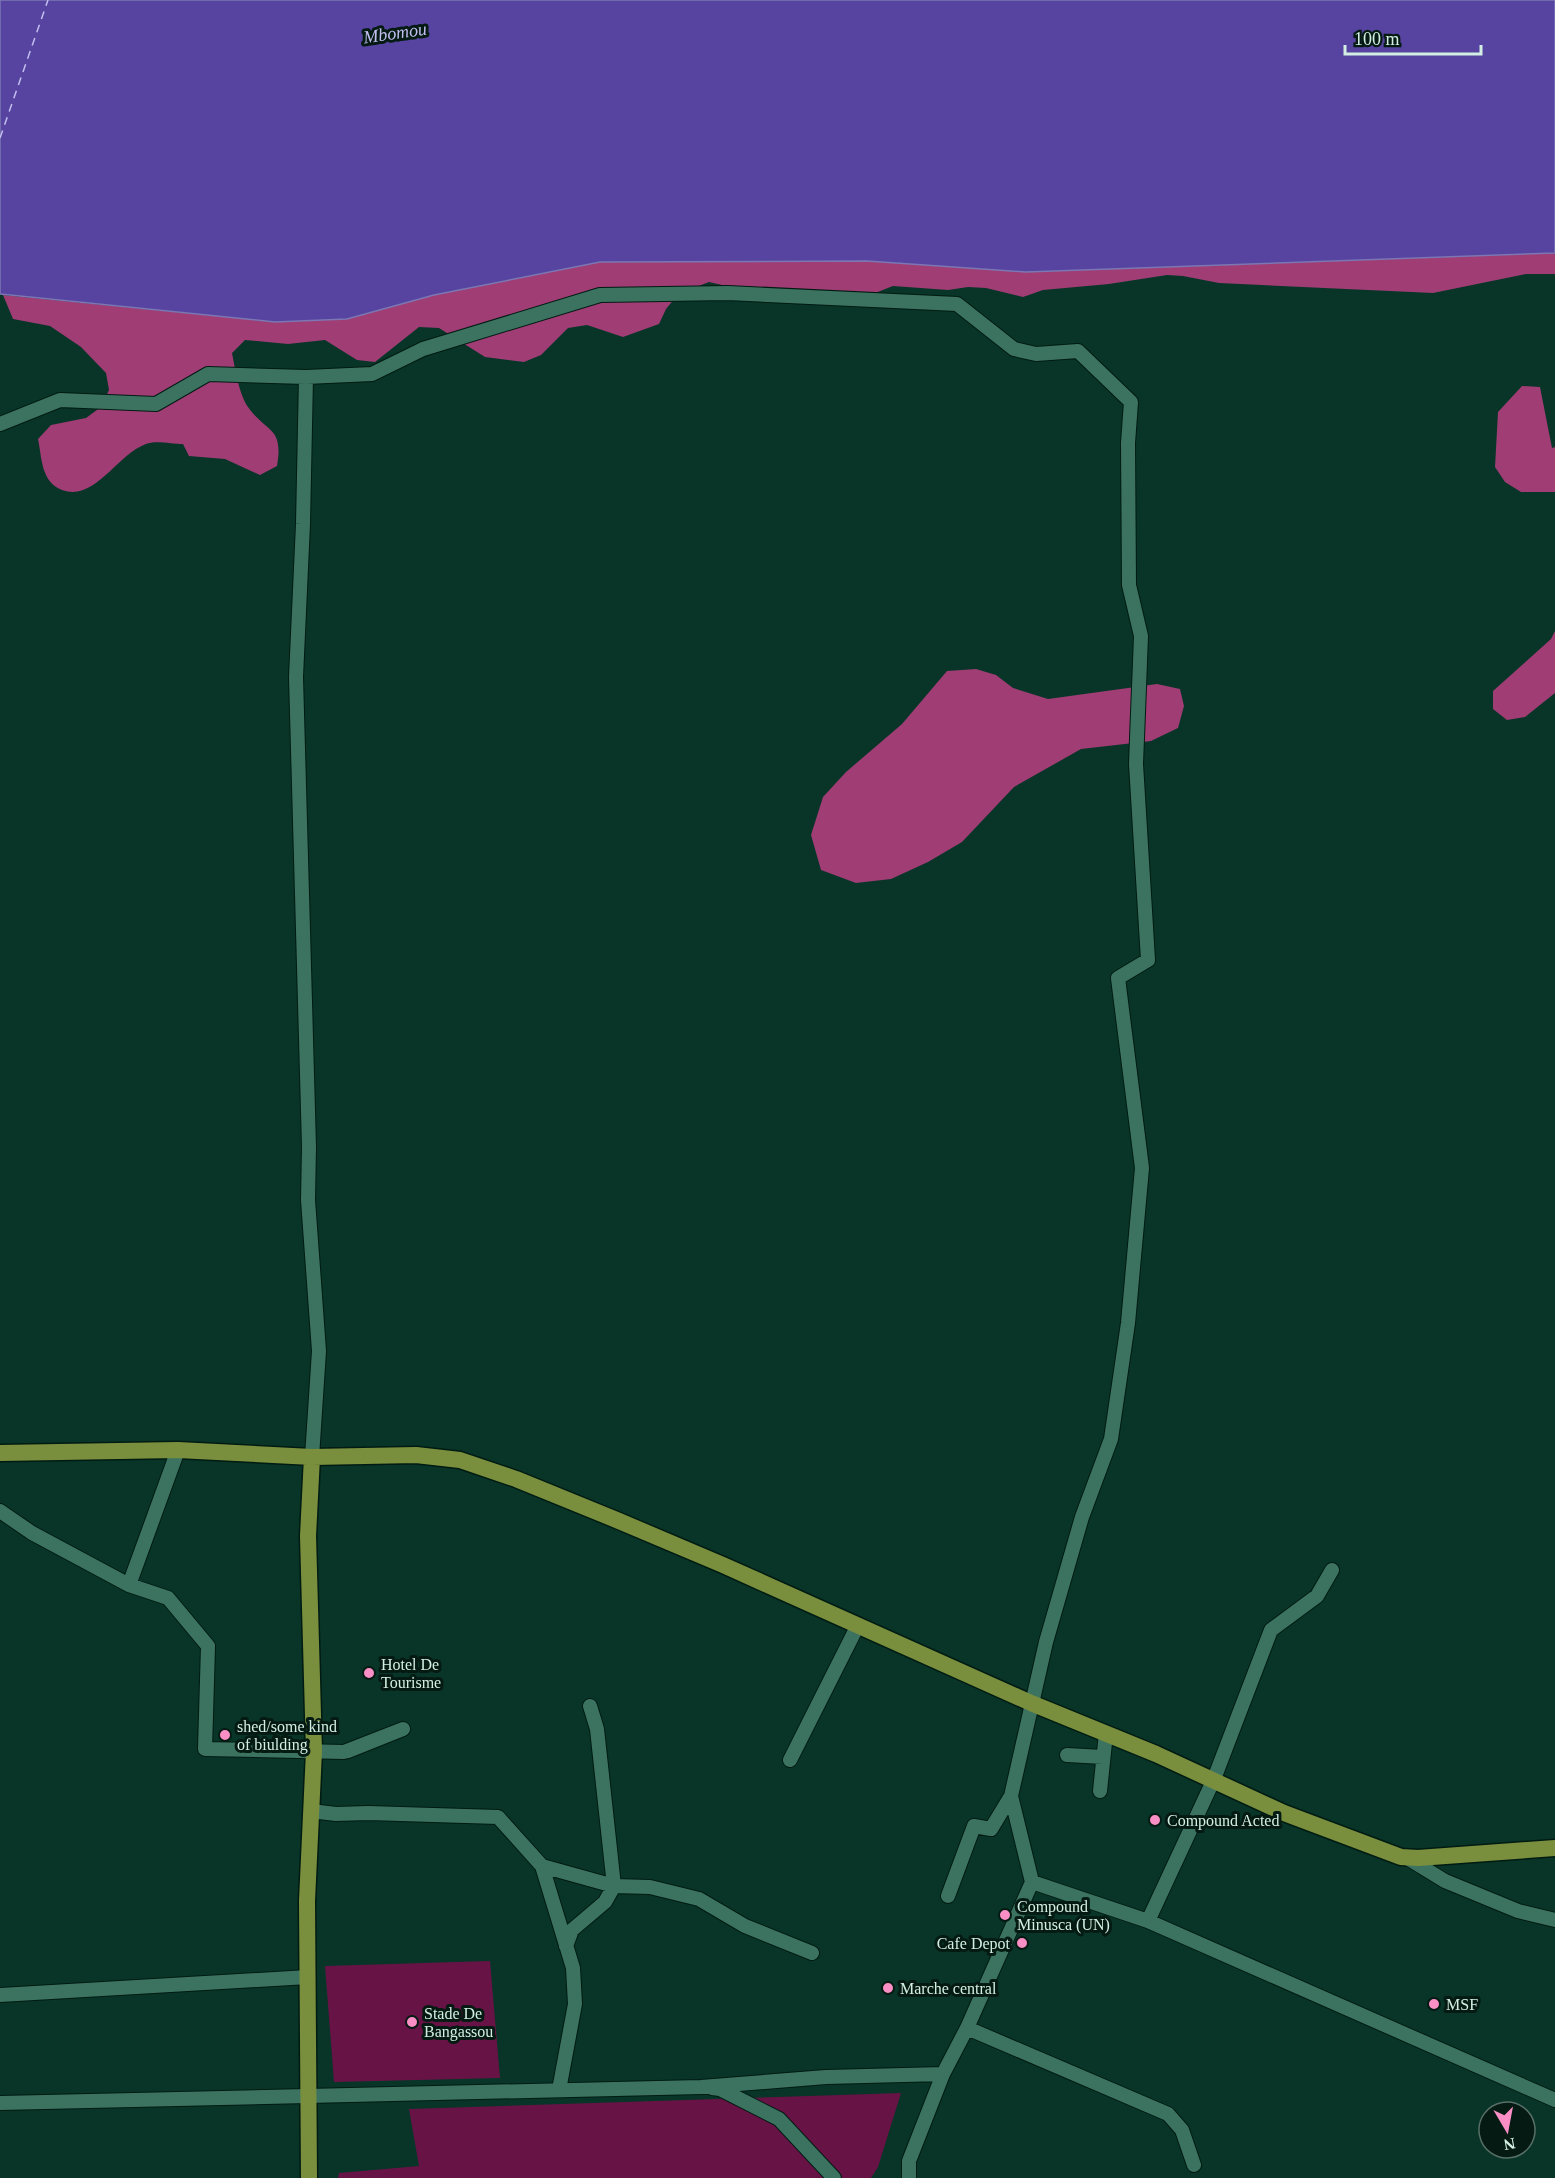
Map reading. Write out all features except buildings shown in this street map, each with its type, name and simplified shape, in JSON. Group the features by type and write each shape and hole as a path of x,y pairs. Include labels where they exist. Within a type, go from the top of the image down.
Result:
{"main road":[{"path":"0,1453 178,1450 312,1457 416,1455 460,1460 516,1479 619,1521 1031,1703 1214,1779 1284,1813 1401,1857 1555,1848"},
{"path":"309,2178 307,1901 314,1751 308,1536 312,1457"}],"street":[{"path":"0,424 60,400 156,404 208,374 306,377 372,374 423,349 600,295 728,293 957,304 1014,348 1036,354 1078,351 1131,402 1128,443 1129,585 1141,636 1136,764 1148,960 1118,978 1142,1168 1128,1323 1111,1439 1082,1517 1031,1703 1011,1796 991,1829 974,1826 948,1896"},
{"path":"306,377 303,524 296,677 309,1147 308,1200 319,1351 312,1457"},
{"path":"129,1585 178,1450"},
{"path":"0,1511 32,1533 129,1585 168,1598 208,1646 206,1749 345,1752 403,1729 348,1751"},
{"path":"1148,1921 1214,1779 1271,1630 1317,1596 1332,1570"},
{"path":"790,1760 858,1625"},
{"path":"566,1946 572,1930 605,1902 614,1886 597,1729 590,1706"},
{"path":"1100,1791 1106,1733"},
{"path":"1067,1755 1103,1757"},
{"path":"909,2178 909,2161 943,2074 967,2028 1032,1882 1011,1796"},
{"path":"311,1811 336,1814 498,1817 542,1866 573,1968 575,2004 559,2090"},
{"path":"1409,1858 1444,1881 1518,1911 1555,1920"},
{"path":"542,1866 614,1886 650,1887 699,1899 746,1926 812,1953"},
{"path":"1032,1882 1148,1921 1555,2100"},
{"path":"0,1995 308,1977"},
{"path":"967,2028 1168,2114 1182,2130 1194,2165"},
{"path":"0,2103 700,2087 826,2077 943,2074"},
{"path":"700,2087 720,2089 779,2119 834,2178"},
{"path":"909,2161 917,2178"}],"shaded area":[{"path":"1555,253 1555,274 1526,274 1433,293 1219,283 1167,275 1109,284 1043,290 1023,297 986,288 968,287 948,290 893,286 875,293 865,304 766,295 709,282 675,298 666,309 659,324 623,337 587,325 568,328 541,355 524,362 485,357 439,328 419,327 375,362 357,360 325,340 288,344 245,340 232,353 238,381 248,407 276,437 279,453 277,466 260,475 225,459 189,456 183,444 150,443 135,450 95,484 74,492 62,490 50,481 44,469 38,439 51,425 86,418 101,407 109,390 106,373 81,347 50,326 13,319 3,295 275,322 347,319 434,295 600,262 867,261 1026,272"},
{"path":"1522,386 1540,387 1552,448 1555,447 1555,492 1521,492 1505,482 1495,467 1498,412"},
{"path":"1555,631 1555,693 1525,717 1507,720 1493,709 1493,691 1551,639"},
{"path":"976,669 996,675 1013,688 1048,699 1157,684 1180,689 1184,706 1178,728 1151,741 1081,749 1014,787 962,842 928,862 891,879 856,883 821,870 811,835 823,797 846,772 902,724 947,671"},
{"name":"Stade De Bangassou","path":"490,1961 500,2078 334,2082 325,1966"},
{"path":"901,2093 878,2167 871,2178 338,2178 339,2173 419,2166 409,2109"}],"water":[{"name":"Mbomou","path":"0,0 1555,0 1555,253 1026,272 867,261 600,262 434,295 347,319 275,322 0,294"}],"ferry route":[{"path":"0,138 48,0"}],"place":[{"name":"Hotel De Tourisme","path":"369,1673"},
{"name":"shed/some kind of biulding","path":"225,1735"},
{"name":"Compound Acted","path":"1155,1820"},
{"name":"Compound Minusca (UN)","path":"1005,1915"},
{"name":"Cafe Depot","path":"1022,1943"},
{"name":"Marche central","path":"888,1988"},
{"name":"MSF","path":"1434,2004"},
{"name":"Stade De Bangassou","path":"412,2022"}]}
